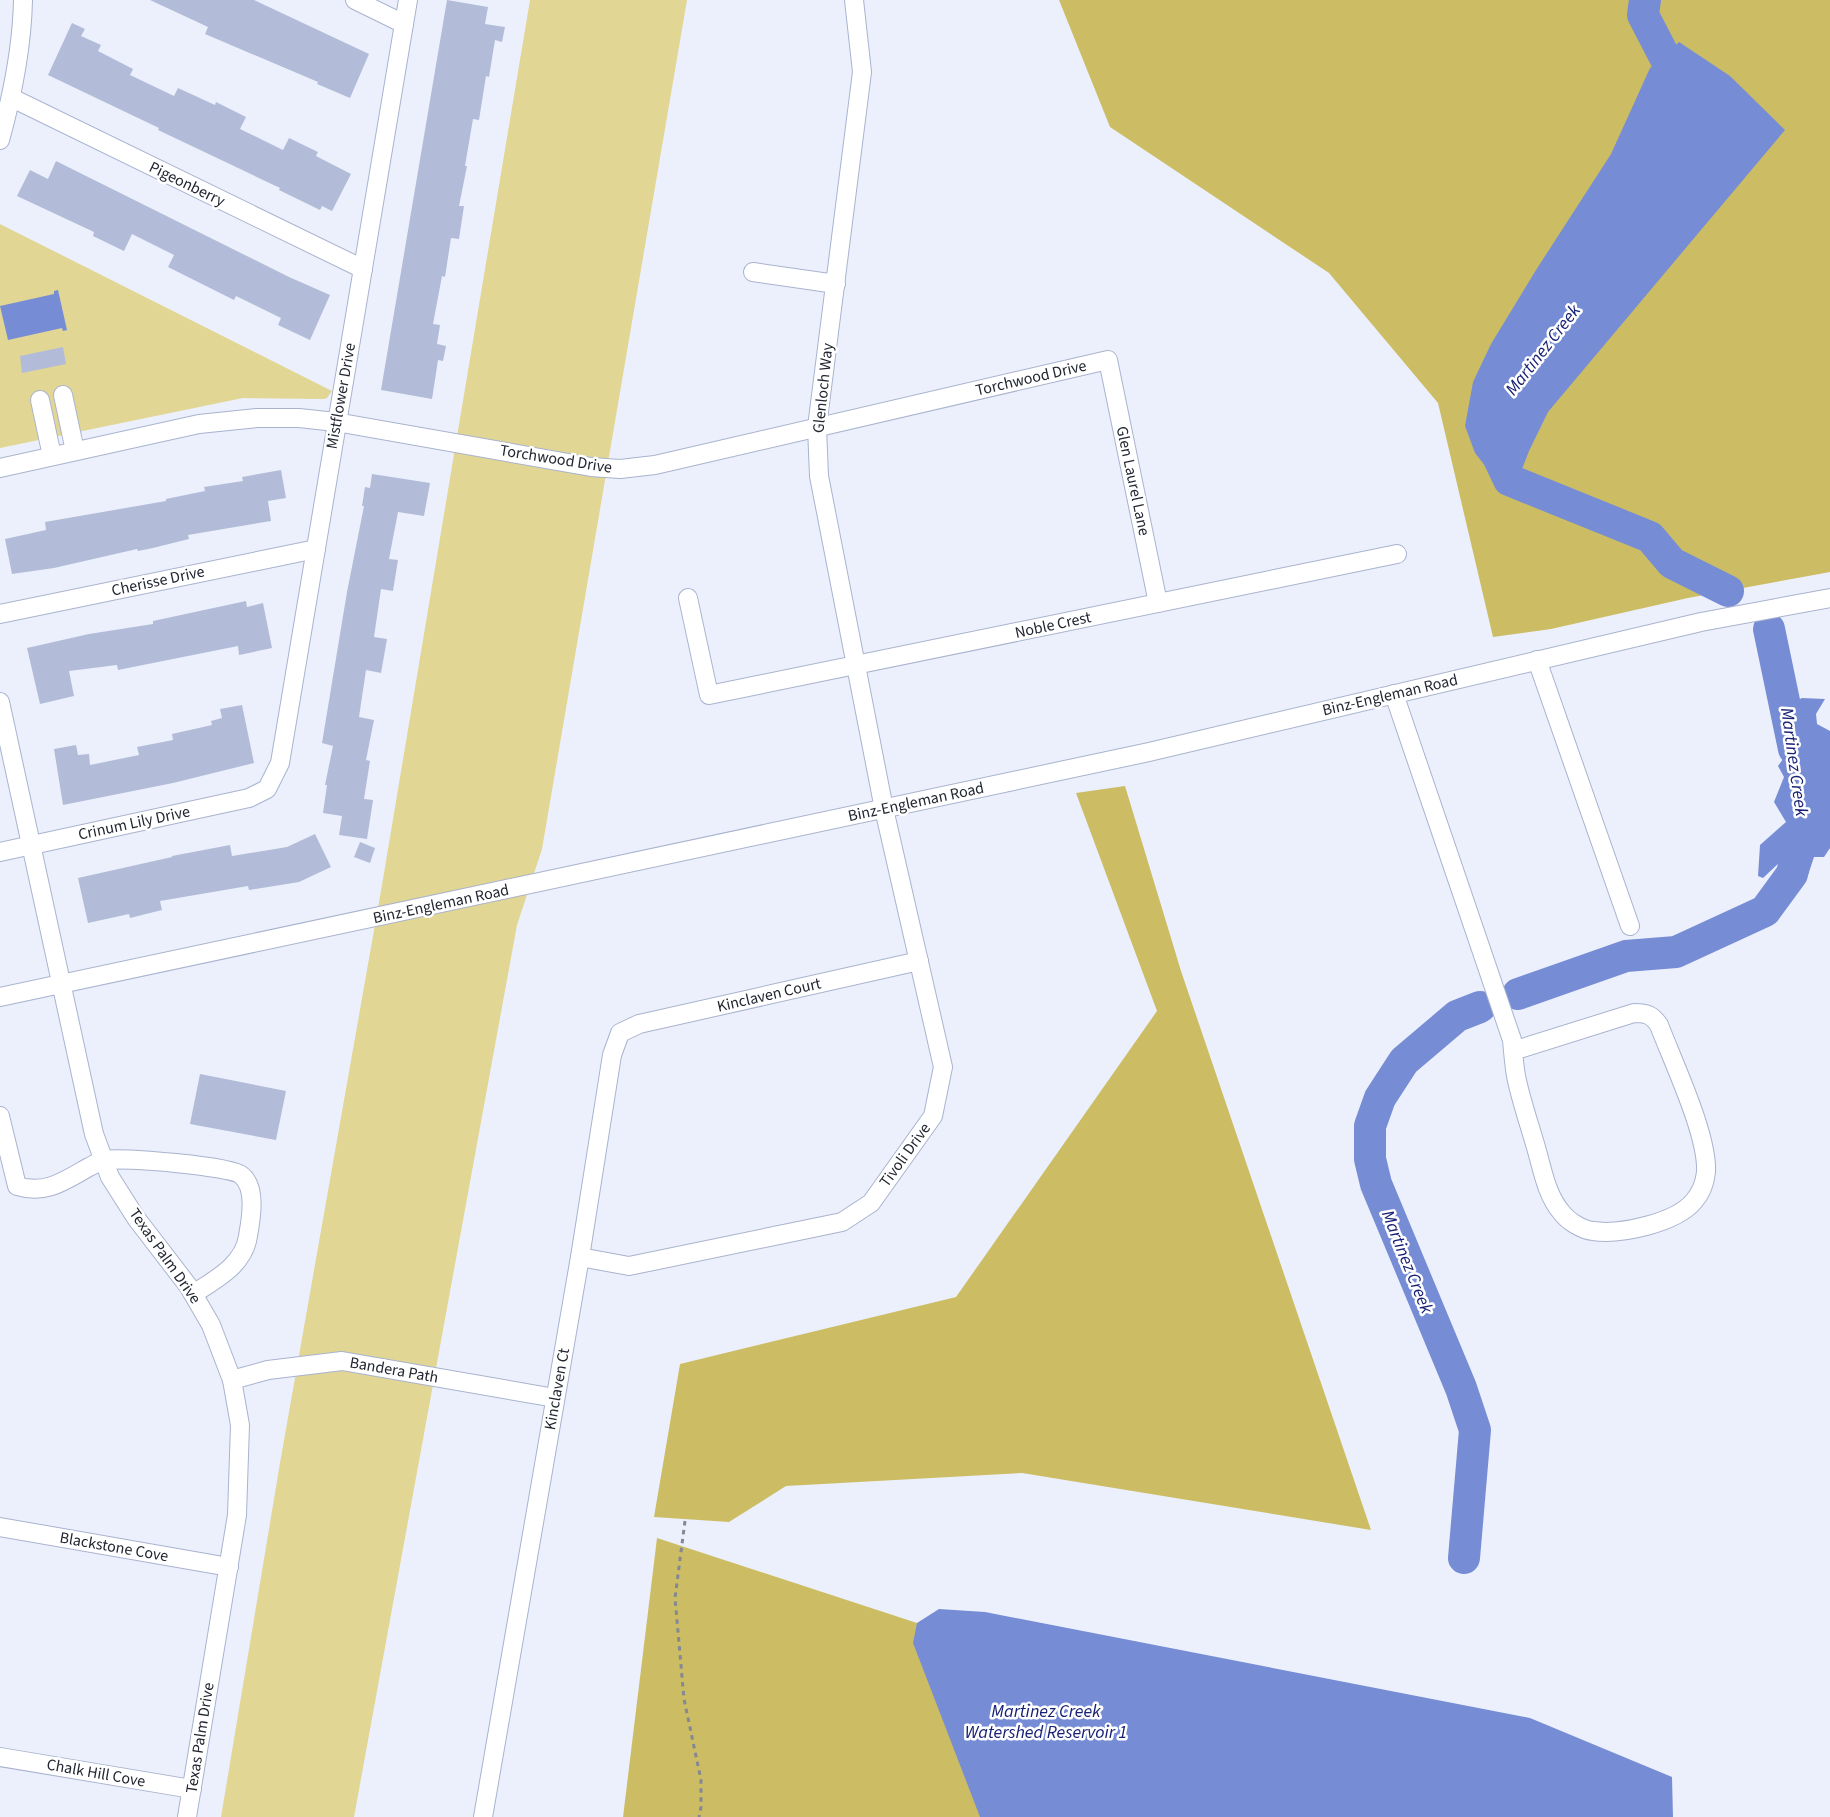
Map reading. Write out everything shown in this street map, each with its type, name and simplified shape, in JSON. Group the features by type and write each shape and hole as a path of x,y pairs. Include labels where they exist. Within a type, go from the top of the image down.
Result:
{"street":[{"path":"0,140 12,98 22,36 23,0"},
{"path":"355,0 404,24"},
{"name":"Mistflower Drive","path":"267,789 280,763 408,0"},
{"name":"Glenloch Way","path":"854,0 862,72 817,427 819,476 884,809"},
{"name":"Pigeonberry","path":"12,98 363,269"},
{"path":"753,272 836,284"},
{"name":"Torchwood Drive","path":"0,468 199,424 257,418 299,418 336,422 591,467 620,469 655,465 1108,360"},
{"name":"Glen Laurel Lane","path":"1108,360 1158,603"},
{"path":"63,395 75,451"},
{"path":"40,400 52,456"},
{"name":"Cherisse Drive","path":"0,614 316,549"},
{"name":"Noble Crest","path":"688,598 710,695 1397,554"},
{"name":"Binz-Engleman Road","path":"0,997 1149,753 1701,622 1830,597"},
{"path":"1537,660 1630,926"},
{"path":"1394,694 1512,1040 1513,1051 1516,1076 1549,1193 1562,1214 1575,1224 1590,1231 1614,1232 1636,1228 1683,1211 1694,1201 1702,1188 1706,1172 1699,1133 1659,1025 1653,1017 1646,1013 1634,1013 1513,1051"},
{"name":"Texas Palm Drive","path":"0,702 94,1134 110,1177 136,1218 193,1294 211,1325 232,1380 240,1425 237,1515 187,1817"},
{"name":"Crinum Lily Drive","path":"0,852 249,798 267,789"},
{"name":"Tivoli Drive","path":"579,1257 629,1266 842,1222 871,1203 933,1116 943,1067 884,809"},
{"name":"Kinclaven Court","path":"620,1034 639,1024 919,961"},
{"name":"Kinclaven Ct","path":"483,1817 612,1055 620,1034"},
{"path":"0,1116 16,1186 30,1190 52,1187 104,1159 189,1164 230,1170 241,1175 250,1188 248,1239 237,1262 193,1294"},
{"name":"Bandera Path","path":"232,1380 268,1370 342,1360 555,1398"},
{"name":"Blackstone Cove","path":"0,1527 229,1567"},
{"name":"Chalk Hill Cove","path":"0,1757 192,1789"}],"path":[{"path":"685,1521 675,1598 684,1700 700,1780 699,1817"}],"shaded area":[{"path":"530,0 687,0 542,849 517,925 354,1817 221,1817 280,1463 382,885"},
{"path":"1059,0 1830,0 1830,572 1688,598 1551,629 1493,637 1438,403 1329,273 1110,127"},
{"path":"0,224 332,391 324,399 243,398 0,448"},
{"path":"1125,786 1181,971 1371,1530 1022,1473 786,1486 729,1522 654,1517 680,1364 956,1297 1157,1011 1076,793"},
{"path":"657,1538 917,1623 981,1817 623,1817"}],"water":[{"path":"1679,42 1730,76 1785,130 1548,412 1517,482 1493,476 1475,453 1465,426 1473,382 1491,344 1611,154 1650,68"},
{"path":"58,290 67,330 63,331 62,328 8,340 0,306 54,294 54,291"},
{"path":"1802,698 1825,699 1816,714 1817,724 1830,731 1830,848 1824,857 1814,857 1808,875 1791,897 1805,864 1794,849 1763,878 1758,876 1760,845 1786,822 1774,802 1784,777 1778,766 1791,748 1781,708"},
{"name":"Martinez Creek Watershed Reservoir 1","path":"939,1609 985,1612 1530,1718 1672,1777 1673,1817 980,1817 913,1643 917,1623"}],"building":[{"path":"150,0 254,0 369,54 350,98 205,34 208,27"},
{"path":"447,0 488,7 485,24 505,27 502,42 495,40 479,120 473,119 459,206 464,206 459,239 451,238 445,277 442,276 433,324 440,325 437,344 446,346 443,361 438,360 432,399 381,390"},
{"path":"72,23 85,29 81,36 101,45 98,51 133,69 130,75 174,96 178,88 215,105 216,102 246,117 240,129 283,150 289,138 318,152 316,156 351,174 332,211 322,206 320,210 279,190 280,188 48,75"},
{"path":"56,161 289,277 330,295 310,340 278,325 281,318 236,296 234,300 168,267 174,255 132,234 124,251 93,236 94,232 17,196 30,170 48,179"},
{"path":"63,347 66,364 22,373 20,356"},
{"path":"281,470 286,498 268,501 271,521 188,535 189,539 153,548 138,551 137,549 54,568 12,574 5,539 46,530 45,522 166,501 166,499 205,491 204,487 243,481 242,477"},
{"path":"372,474 430,483 424,516 398,512 389,559 398,560 393,591 381,589 374,637 387,639 381,673 366,670 359,717 374,720 366,760 370,761 364,799 373,800 367,839 339,835 342,816 323,813 327,785 325,785 333,746 322,743 364,506 362,506 365,487 370,488"},
{"path":"246,601 247,607 263,603 272,648 239,655 238,646 118,670 117,665 69,671 74,696 40,704 27,648 89,634 153,624 153,621"},
{"path":"242,705 254,763 173,783 63,805 54,749 76,745 78,755 89,754 90,765 139,755 137,747 173,740 172,734 212,725 211,721 222,718 220,709"},
{"path":"315,834 331,867 299,882 249,890 248,886 160,901 162,910 130,918 129,914 88,923 78,878 230,845 232,856 287,847"},
{"path":"360,842 375,848 370,863 354,857"},
{"path":"200,1074 286,1091 276,1140 190,1124"}],"waterway":[{"name":"Martinez Creek","path":"1645,0 1643,15 1671,69 1676,95"},
{"name":"Martinez Creek","path":"1494,448 1509,480 1650,537 1672,563 1728,591"},
{"name":"Martinez Creek","path":"1769,629 1794,749"},
{"name":"Martinez Creek","path":"1518,994 1626,956 1676,952 1765,911 1792,874 1804,819 1803,810"},
{"name":"Martinez Creek","path":"1464,1558 1475,1430 1461,1388 1376,1184 1370,1159 1370,1126 1380,1098 1404,1061 1457,1016 1480,1007"}]}
